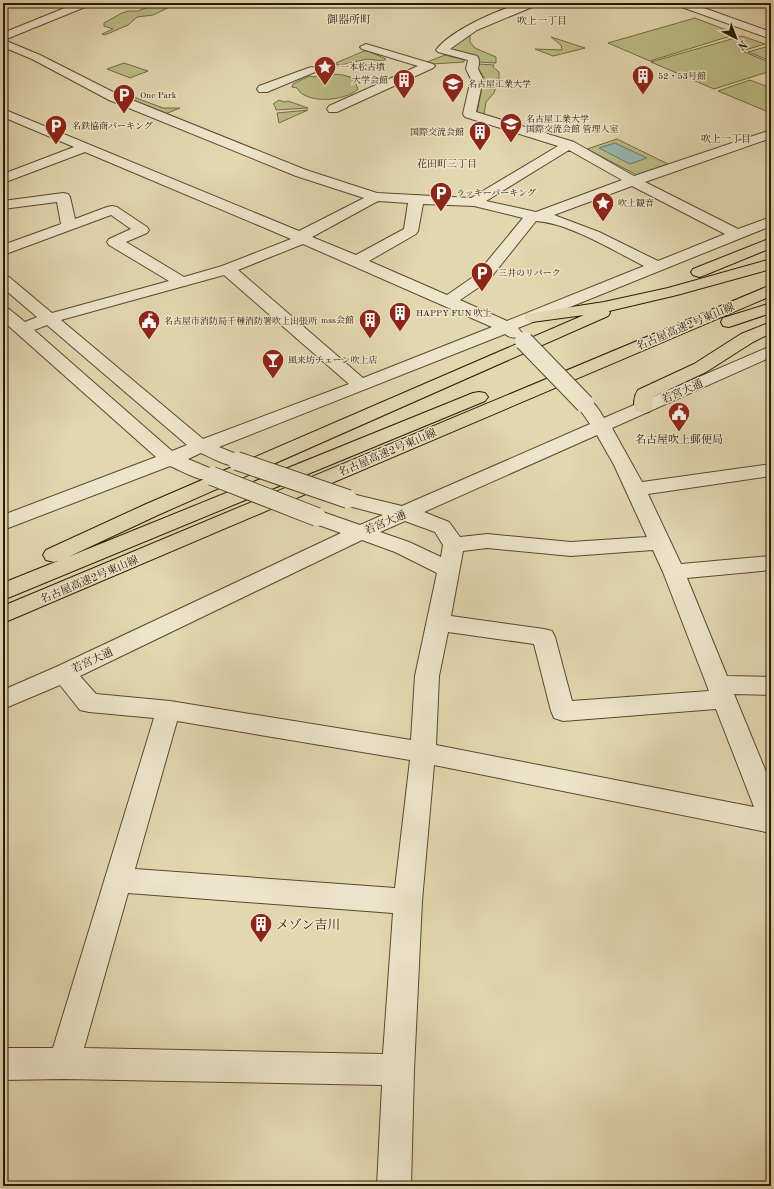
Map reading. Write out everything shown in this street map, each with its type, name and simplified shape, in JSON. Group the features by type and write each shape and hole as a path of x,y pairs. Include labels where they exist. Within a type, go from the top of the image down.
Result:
{"highway":[{"path":"651,291 771,243"},
{"path":"532,317 604,307 678,290 771,264"},
{"name":"名古屋高速2号東山線","path":"3,592 394,432 771,275"},
{"name":"名古屋高速2号東山線","path":"3,615 771,290"},
{"path":"408,443 695,334 771,308"},
{"path":"3,579 151,510 602,313"},
{"path":"643,408 644,394 700,368 747,338 771,327"}],"street":[{"path":"3,37 86,3"},
{"path":"533,3 469,29 450,41 442,50 473,58 474,63 472,68 477,79 469,114 569,145 633,181 736,234"},
{"path":"680,3 771,36"},
{"path":"3,43 36,57 113,98 301,173 376,197 474,202 536,215 569,225 656,266"},
{"path":"333,109 429,66 366,47"},
{"path":"263,89 311,70"},
{"path":"5,115 86,147 449,301 508,327 524,341 586,404 603,426 615,446 637,489 659,543 674,572 771,817"},
{"path":"449,301 482,278 536,215 771,134"},
{"path":"474,202 569,145"},
{"path":"3,179 86,147"},
{"path":"3,205 63,197 69,226"},
{"path":"22,329 48,319 227,268 297,242 300,238 376,197"},
{"path":"357,261 411,230 416,200"},
{"path":"3,250 112,210 142,230 114,242 182,282"},
{"path":"3,522 361,385 771,221"},
{"path":"227,268 361,385"},
{"path":"3,280 200,446 348,499 404,514 442,527 451,557 428,676 408,901 398,1070 394,1186"},
{"path":"3,312 169,458 359,533 402,547 451,557 487,542 571,549 659,543"},
{"name":"若宮大通","path":"3,700 64,673 359,533 771,351"},
{"path":"637,489 771,470"},
{"path":"674,572 771,563"},
{"path":"438,622 544,637 564,711 771,686"},
{"path":"64,673 89,703 170,710 422,753 771,822"},
{"path":"64,1063 165,721 170,710"},
{"path":"119,880 408,901"},
{"path":"3,1064 64,1063 398,1070"}],"green space":[{"path":"157,3 178,3 153,15 137,17 128,25 105,35 102,34 113,29 104,26 104,23 122,13 128,11 138,11"},
{"path":"695,18 737,34 650,61 608,43"},
{"path":"468,34 470,35 470,42 475,48 496,57 496,63 478,62 479,57 448,48"},
{"path":"742,36 765,44 742,51 771,63 771,71 714,89 651,62"},
{"path":"551,37 585,48 553,56 535,49 562,50 561,45"},
{"path":"771,46 771,61 748,52"},
{"path":"364,51 368,51 386,59 383,61 367,59 341,65 337,65 336,63"},
{"path":"445,55 464,60 464,62 432,64 427,62"},
{"path":"124,63 148,71 130,78 107,69"},
{"path":"478,64 494,65 493,67 499,72 499,79 494,93 486,102 484,115 477,113 484,77 477,67"},
{"name":"一本松古墳","path":"332,74 357,79 355,82 358,89 345,96 317,99 309,97 297,88 292,87 293,84 309,76 315,77 319,75"},
{"path":"750,80 771,88 771,109 766,111 718,91"},
{"path":"118,91 163,108 180,108 165,114 111,94"},
{"path":"279,100 284,102 288,101 308,108 276,110 273,104"},
{"path":"308,110 279,123 277,113"},
{"path":"617,139 668,164 637,175 587,149"}],"water":[{"path":"615,143 647,158 630,164 599,148"}],"place":[{"name":"一本松古墳","path":"325,86"},
{"name":"52・53号館","path":"643,96"},
{"name":"大学会館","path":"404,100"},
{"name":"名古屋工業大学","path":"453,104"},
{"name":"One Park","path":"124,114"},
{"name":"名古屋工業大学 国際交流会館 管理人室","path":"511,144"},
{"name":"名鉄協商パーキング","path":"56,146"},
{"name":"国際交流会館","path":"480,152"},
{"name":"ラッキーパーキング","path":"441,212"},
{"name":"吹上観音","path":"603,222"},
{"name":"三井のリパーク","path":"482,292"},
{"name":"HAPPY FUN 吹上","path":"400,332"},
{"name":"名古屋市消防局千種消防署吹上出張所","path":"149,340"},
{"name":"mss会館","path":"370,340"},
{"name":"風来坊チェーン吹上店","path":"273,380"},
{"name":"名古屋吹上郵便局","path":"679,432"},
{"name":"メゾン吉川","path":"261,944"}],"district":[{"name":"御器所町","path":"349,19"},
{"name":"吹上一丁目","path":"542,20"},
{"name":"吹上一丁目","path":"726,138"},
{"name":"花田町三丁目","path":"447,163"}]}
